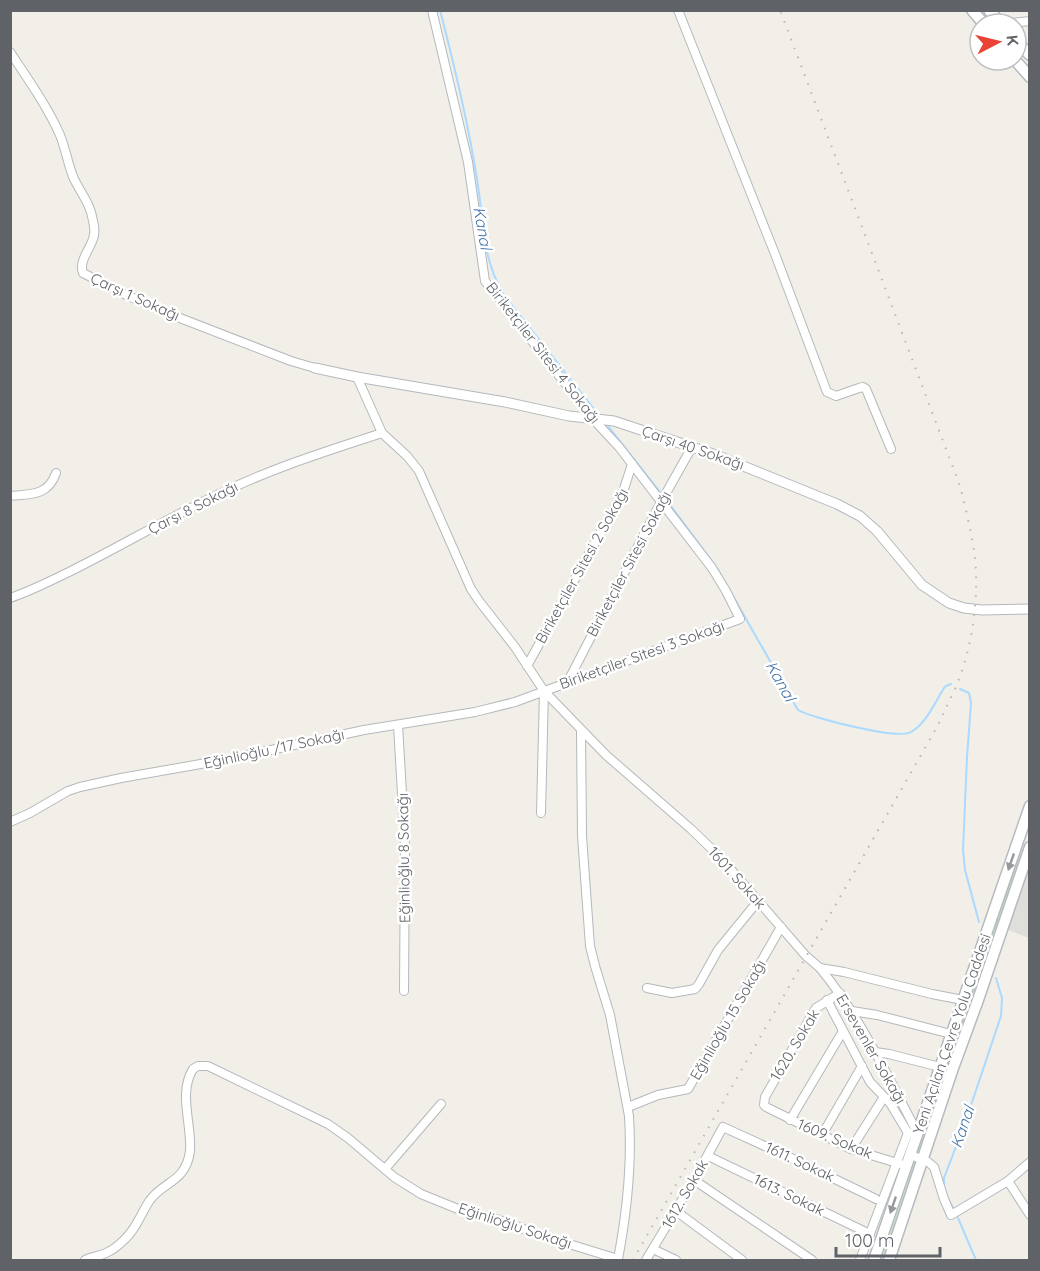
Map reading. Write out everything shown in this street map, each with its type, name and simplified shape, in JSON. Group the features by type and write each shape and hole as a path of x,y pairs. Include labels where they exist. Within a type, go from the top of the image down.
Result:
{"main road":[{"name":"Yeni Açılan Çevre Yolu Caddesi","path":"874,1260 901,1165 911,1155 913,1133 940,1067 1029,806"},
{"name":"Yeni Açılan Çevre Yolu Caddesi","path":"889,1260 952,1068 978,1000 1029,847"}],"street":[{"name":"Biriketçiler Sitesi 4 Sokağı","path":"432,10 468,162 485,281 593,419 619,447 719,579 740,620"},
{"path":"678,10 771,243 827,392 836,396 863,387 866,389 891,448"},
{"name":"Çarşı 1 Sokağı","path":"10,52 29,79 53,122 75,180 93,218 94,234 82,264 83,273 167,313 315,368"},
{"name":"Çarşı 40 Sokağı","path":"315,368 569,416 619,423 692,447 735,462 837,504 860,516 878,531 922,585 949,603 982,610 1029,609"},
{"path":"357,377 382,433"},
{"name":"Çarşı 8 Sokağı","path":"10,598 109,552 250,480 382,433"},
{"name":"1601. Sokak","path":"382,433 407,456 419,471 471,589 544,691 621,769 730,868 806,956 820,968"},
{"name":"Biriketçiler Sitesi Sokağı","path":"567,683 692,447"},
{"name":"Biriketçiler Sitesi 2 Sokağı","path":"528,666 623,492 632,464"},
{"path":"10,496 41,492 51,483 56,473"},
{"name":"Biriketçiler Sitesi 3 Sokağı","path":"544,691 740,620"},
{"path":"541,813 544,691"},
{"name":"Eğinlioğlu /17 Sokağı","path":"10,822 80,787 229,759 364,730 475,712 515,702 544,691"},
{"name":"Eğinlioğlu 8 Sokağı","path":"398,724 405,844 404,991"},
{"name":"Eğinlioğlu Sokağı","path":"84,1260 106,1253 126,1239 154,1196 181,1173 190,1152 188,1082 194,1068 208,1066 328,1124 408,1187 421,1194 458,1209 493,1218 618,1260 627,1203 630,1129 628,1107 610,1015 590,946 583,847 581,730"},
{"path":"647,988 672,993 695,989 718,950 758,901"},
{"name":"Eğinlioğlu 15 Sokağı","path":"628,1107 658,1095 688,1089 781,927"},
{"path":"820,968 963,1000"},
{"name":"Ersevenler Sokağı","path":"820,968 852,1011 875,1052 913,1133"},
{"name":"1620. Sokak","path":"766,1107 765,1097 816,1008 840,993"},
{"path":"828,1000 874,1087 913,1133 860,1260"},
{"path":"852,1011 951,1034"},
{"path":"790,1120 843,1031"},
{"path":"875,1052 940,1067"},
{"path":"822,1135 862,1066"},
{"path":"851,1149 884,1097"},
{"path":"385,1169 441,1104"},
{"name":"1609. Sokak","path":"766,1107 851,1149 901,1165"},
{"name":"1612. Sokak","path":"646,1260 723,1127"},
{"name":"1611. Sokak","path":"723,1127 876,1199"},
{"path":"911,1155 932,1164 951,1215 1008,1181 1029,1162"},
{"name":"1613. Sokak","path":"708,1156 870,1234"},
{"path":"694,1180 812,1260"},
{"path":"1008,1181 1029,1215"},
{"path":"676,1211 742,1260"},
{"path":"653,1249 676,1260"}],"shaded area":[{"path":"1029,866 1030,938 1008,930"}],"green space":[{"path":"1019,855 1023,856 921,1155 917,1154"},
{"path":"915,1160 919,1161 885,1260 881,1260"}],"waterway":[{"name":"Kanal","path":"440,10 464,111 490,264 503,294 598,414"},
{"name":"Kanal","path":"608,426 660,492"},
{"name":"Kanal","path":"668,502 717,568 798,710 855,727 903,734 911,732 921,724 944,688 951,684"},
{"name":"Kanal","path":"960,689 969,693 971,703 963,850 965,870 979,922"},
{"name":"Kanal","path":"944,1189 944,1178 1001,1016 1002,998 996,978"},
{"name":"Kanal","path":"947,1197 953,1208"},
{"name":"Kanal","path":"958,1218 976,1260"}],"railway":[{"path":"633,1260 937,727 961,674 970,642 975,608 975,558 960,486 780,10"}]}
